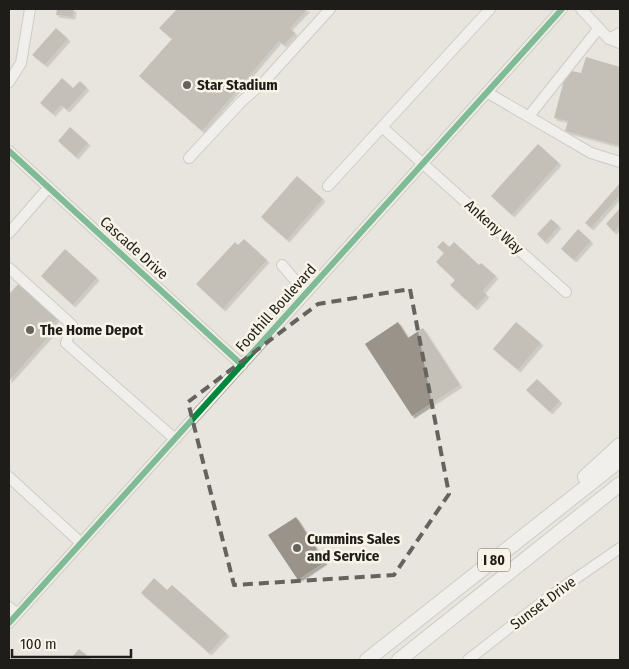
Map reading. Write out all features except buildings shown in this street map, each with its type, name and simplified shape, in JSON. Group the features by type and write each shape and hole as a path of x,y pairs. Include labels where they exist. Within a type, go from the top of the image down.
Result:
{"highway":[{"path":"478,573 620,446"},
{"name":"I 80","path":"367,660 620,460"},
{"name":"I 80","path":"399,660 620,484"},
{"path":"550,540 620,488"}],"street":[{"path":"9,82 21,63 30,9"},
{"path":"189,158 242,101 264,82 330,9"},
{"path":"328,186 490,9"},
{"name":"Foothill Boulevard","path":"9,623 562,9"},
{"path":"581,9 609,39 620,43"},
{"path":"529,116 599,28"},
{"path":"609,39 620,33"},
{"path":"488,93 591,153 620,162"},
{"name":"Ankeny Way","path":"382,127 566,292"},
{"name":"Cascade Drive","path":"9,151 242,364"},
{"path":"9,232 49,187"},
{"path":"282,265 306,293"},
{"path":"9,268 72,324 66,343 175,439"},
{"path":"9,477 81,543"},
{"name":"Sunset Drive","path":"468,660 559,589 620,548"},
{"path":"9,606 17,614"}],"highlighted area":[{"path":"410,289 449,494 394,575 234,585 188,402 318,304"}],"cycle path":[{"path":"9,623 562,9"},
{"path":"9,151 242,365"}],"place":[{"name":"Star Stadium","path":"187,85"},
{"name":"The Home Depot","path":"30,330"},
{"name":"Cummins Sales and Service","path":"297,548"}]}
